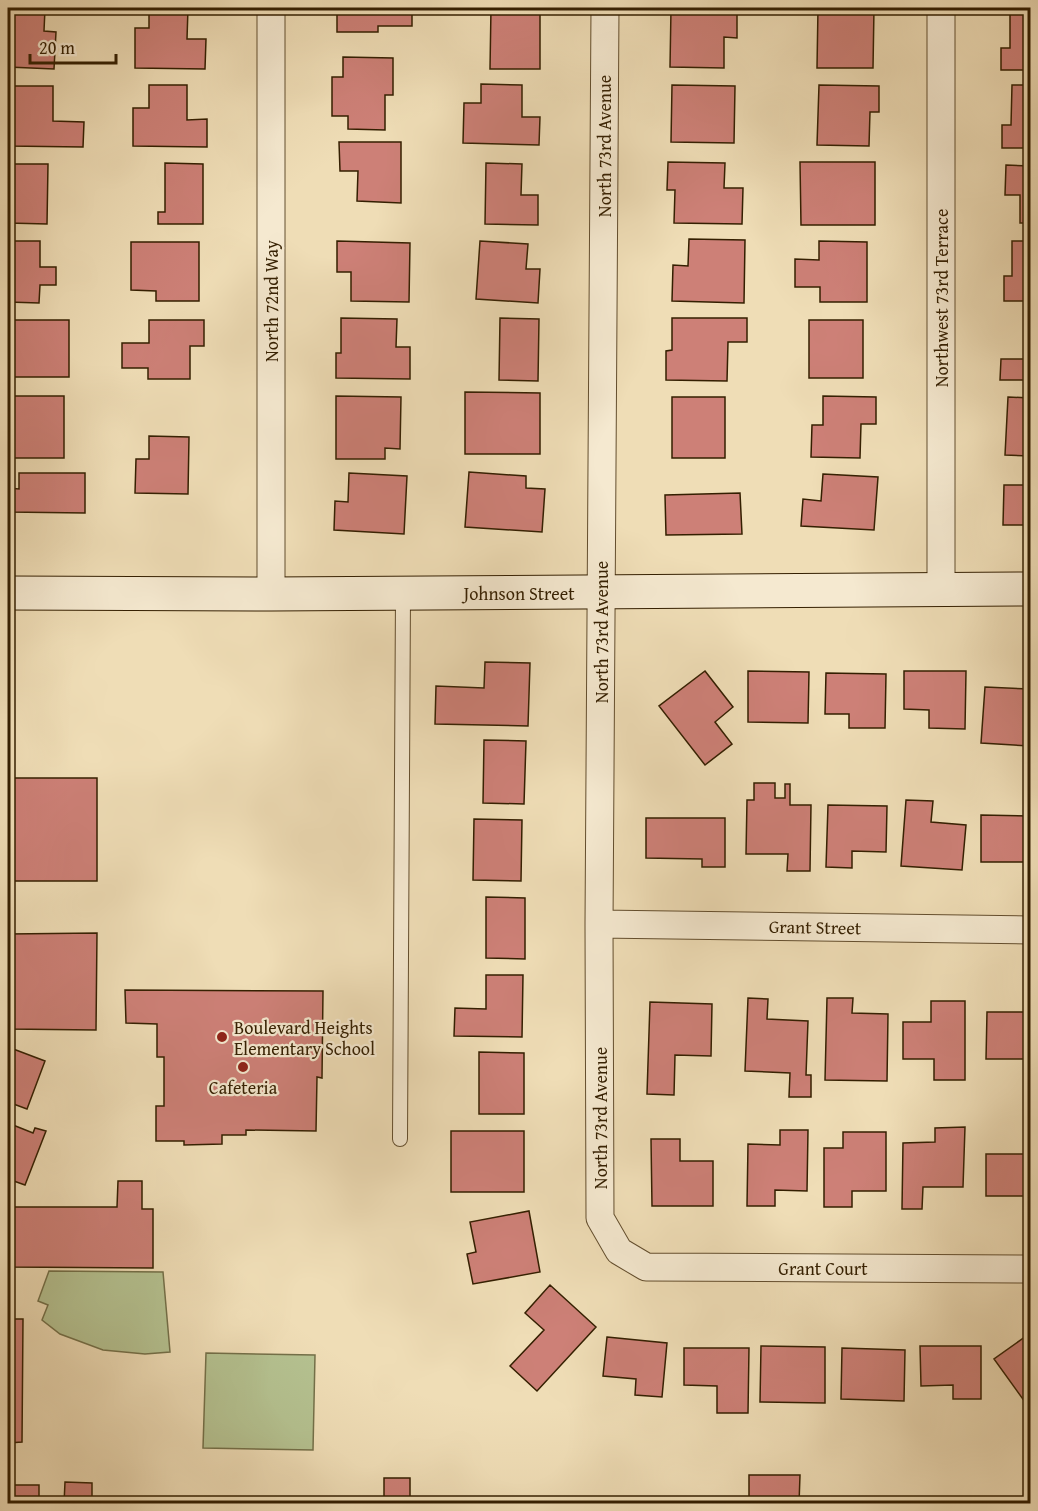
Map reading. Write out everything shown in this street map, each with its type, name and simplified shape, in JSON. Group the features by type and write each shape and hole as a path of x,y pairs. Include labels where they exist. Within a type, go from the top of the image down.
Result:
{"street":[{"name":"North 72nd Way","path":"271,8 271,594"},
{"name":"North 73rd Avenue","path":"605,8 599,924 600,1218 619,1251"},
{"name":"Northwest 73rd Terrace","path":"941,8 941,589"},
{"name":"Johnson Street","path":"8,593 402,594 1030,589"},
{"name":"Grant Street","path":"599,924 1030,930"},
{"name":"Grant Court","path":"619,1251 646,1267 1030,1269"}],"lane":[{"path":"400,1139 402,594"}],"green space":[{"path":"49,1271 163,1272 170,1352 145,1354 103,1350 60,1334 42,1320 48,1305 38,1301"},
{"path":"206,1353 315,1355 313,1450 203,1448"}],"building":[{"path":"8,8 45,9 44,31 56,32 54,69 8,67"},
{"path":"149,8 188,8 187,39 206,39 205,69 135,68 135,28 149,28"},
{"path":"337,8 412,8 412,26 378,26 378,32 337,32"},
{"path":"491,8 540,8 540,69 490,69"},
{"path":"818,8 874,8 873,68 817,68"},
{"path":"1010,8 1030,8 1030,70 1001,70 1001,48 1010,48"},
{"path":"671,9 737,10 737,38 724,37 724,68 670,67"},
{"path":"343,57 393,58 393,95 385,95 385,130 348,129 348,116 332,116 332,77 343,77"},
{"path":"481,84 522,85 522,117 540,117 539,145 463,143 464,103 481,103"},
{"path":"149,85 187,85 187,120 207,119 207,147 133,146 133,108 149,108"},
{"path":"672,85 735,86 734,143 671,142"},
{"path":"819,85 879,86 879,112 870,112 869,146 817,145"},
{"path":"1012,85 1030,85 1030,148 1002,148 1002,125 1011,125"},
{"path":"8,86 53,86 53,121 84,122 83,147 8,146"},
{"path":"339,142 401,142 401,203 357,201 358,171 340,171"},
{"path":"668,162 725,163 724,188 743,188 742,224 674,223 675,190 667,190"},
{"path":"800,162 875,162 875,225 801,225"},
{"path":"165,163 203,164 203,224 158,224 158,212 165,212"},
{"path":"486,163 522,164 521,195 538,195 538,225 485,224"},
{"path":"8,164 48,164 47,224 8,223"},
{"path":"1006,165 1030,166 1030,223 1020,223 1020,195 1005,195"},
{"path":"689,239 745,240 744,303 672,301 673,265 688,266"},
{"path":"8,241 40,241 40,267 56,267 56,285 40,285 39,303 8,302"},
{"path":"337,241 410,243 409,302 351,301 351,272 337,272"},
{"path":"480,241 528,244 526,269 540,269 538,303 476,299"},
{"path":"819,241 867,242 867,302 820,302 820,287 795,287 795,259 819,260"},
{"path":"1012,241 1030,241 1030,301 1004,301 1004,276 1012,276"},
{"path":"131,242 199,242 199,301 156,301 156,291 131,290"},
{"path":"1026,317 1030,317 1030,380 1000,380 1001,359 1025,359"},
{"path":"341,318 397,319 396,347 410,347 410,379 336,378 336,353 341,353"},
{"path":"500,318 539,319 538,381 499,380"},
{"path":"672,318 747,318 747,342 728,342 727,381 666,380 666,351 672,350"},
{"path":"13,320 69,320 69,377 8,377 8,346 13,346"},
{"path":"149,320 204,320 204,346 190,346 190,379 148,379 148,368 122,368 122,343 149,343"},
{"path":"809,320 863,320 863,378 809,378"},
{"path":"465,392 540,393 540,454 465,454"},
{"path":"8,396 64,396 64,458 8,458"},
{"path":"336,396 401,397 400,449 385,448 385,459 336,459"},
{"path":"823,396 876,397 876,424 861,424 860,458 811,457 812,425 823,425"},
{"path":"672,397 725,397 725,458 672,458"},
{"path":"1008,397 1030,398 1030,456 1005,455"},
{"path":"149,436 189,437 188,494 135,493 136,459 149,459"},
{"path":"469,472 526,476 526,488 545,489 542,532 465,527"},
{"path":"19,473 85,473 85,513 8,512 8,488 19,489"},
{"path":"349,473 407,476 404,534 334,530 335,501 348,502"},
{"path":"823,474 878,477 874,530 801,526 803,499 821,501"},
{"path":"1004,485 1030,485 1030,525 1003,525"},
{"path":"740,493 742,534 666,535 665,495"},
{"path":"485,662 530,663 528,726 435,724 436,686 484,688"},
{"path":"705,671 733,707 715,722 732,744 705,765 659,706"},
{"path":"748,671 809,672 808,723 748,722"},
{"path":"904,671 966,671 965,729 929,728 929,710 904,709"},
{"path":"826,673 886,674 885,728 849,728 849,714 825,714"},
{"path":"985,687 1030,689 1030,746 981,743"},
{"path":"484,740 526,741 524,804 483,803"},
{"path":"8,778 97,778 97,881 8,881"},
{"path":"754,783 775,783 775,798 785,798 785,784 790,784 790,805 811,805 810,871 787,871 788,854 746,854 747,800 754,800"},
{"path":"906,800 933,801 931,822 966,825 962,870 901,866"},
{"path":"828,805 887,806 886,852 852,851 852,868 826,867"},
{"path":"981,815 1030,816 1030,862 981,862"},
{"path":"646,818 725,818 725,867 702,867 702,859 646,858"},
{"path":"474,819 522,820 521,881 473,880"},
{"path":"486,897 525,898 525,959 486,958"},
{"path":"97,933 96,1030 8,1029 8,934"},
{"path":"486,975 523,975 522,1037 454,1036 455,1008 486,1009"},
{"name":"Cafeteria","path":"125,990 323,991 322,1078 317,1077 316,1131 246,1130 246,1135 222,1135 222,1144 184,1145 184,1141 156,1141 156,1106 164,1106 164,1057 157,1057 157,1024 126,1023"},
{"path":"748,998 768,999 767,1019 808,1021 806,1075 811,1075 811,1097 789,1097 790,1073 745,1071"},
{"path":"827,998 853,998 852,1013 888,1014 887,1081 825,1080"},
{"path":"931,1001 965,1001 965,1080 934,1080 934,1059 903,1059 903,1022 931,1022"},
{"path":"650,1002 712,1004 711,1056 675,1055 674,1095 647,1094"},
{"path":"987,1012 1030,1012 1030,1059 986,1059"},
{"path":"8,1047 45,1061 27,1109 8,1102"},
{"path":"479,1052 524,1053 524,1114 479,1114"},
{"path":"8,1123 33,1133 35,1128 46,1131 25,1185 8,1179"},
{"path":"965,1127 963,1187 923,1187 922,1209 902,1209 903,1143 935,1142 935,1128"},
{"path":"780,1130 808,1130 807,1191 775,1190 775,1206 747,1206 748,1144 780,1145"},
{"path":"451,1131 524,1131 524,1192 451,1192"},
{"path":"843,1132 886,1132 886,1191 852,1191 852,1207 824,1207 824,1148 843,1148"},
{"path":"651,1139 680,1139 680,1161 713,1161 713,1206 652,1206"},
{"path":"986,1154 1030,1154 1030,1196 986,1196"},
{"path":"118,1181 142,1181 142,1209 153,1209 153,1268 8,1267 8,1207 117,1207"},
{"path":"529,1211 540,1272 473,1284 467,1254 476,1252 470,1222"},
{"path":"550,1285 596,1327 537,1391 510,1366 544,1330 525,1313"},
{"path":"8,1319 23,1319 22,1442 8,1443"},
{"path":"1029,1334 1030,1336 1030,1409 994,1359"},
{"path":"607,1337 667,1343 662,1397 635,1395 636,1379 603,1376"},
{"path":"761,1346 825,1347 825,1403 760,1402"},
{"path":"920,1346 981,1346 981,1399 953,1399 953,1385 921,1386"},
{"path":"684,1348 749,1348 748,1413 717,1413 717,1386 684,1385"},
{"path":"842,1348 905,1350 904,1401 841,1399"},
{"path":"749,1475 800,1475 799,1504 749,1504"},
{"path":"384,1478 410,1478 410,1504 384,1504"},
{"path":"65,1482 92,1483 92,1504 64,1504"},
{"path":"8,1485 39,1485 39,1504 8,1504"},
{"path":"304,1497 332,1498 332,1504 303,1504"},
{"path":"436,1497 499,1497 499,1504 436,1504"}],"place":[{"name":"Boulevard Heights Elementary School","path":"222,1037"},
{"name":"Cafeteria","path":"243,1067"}]}
